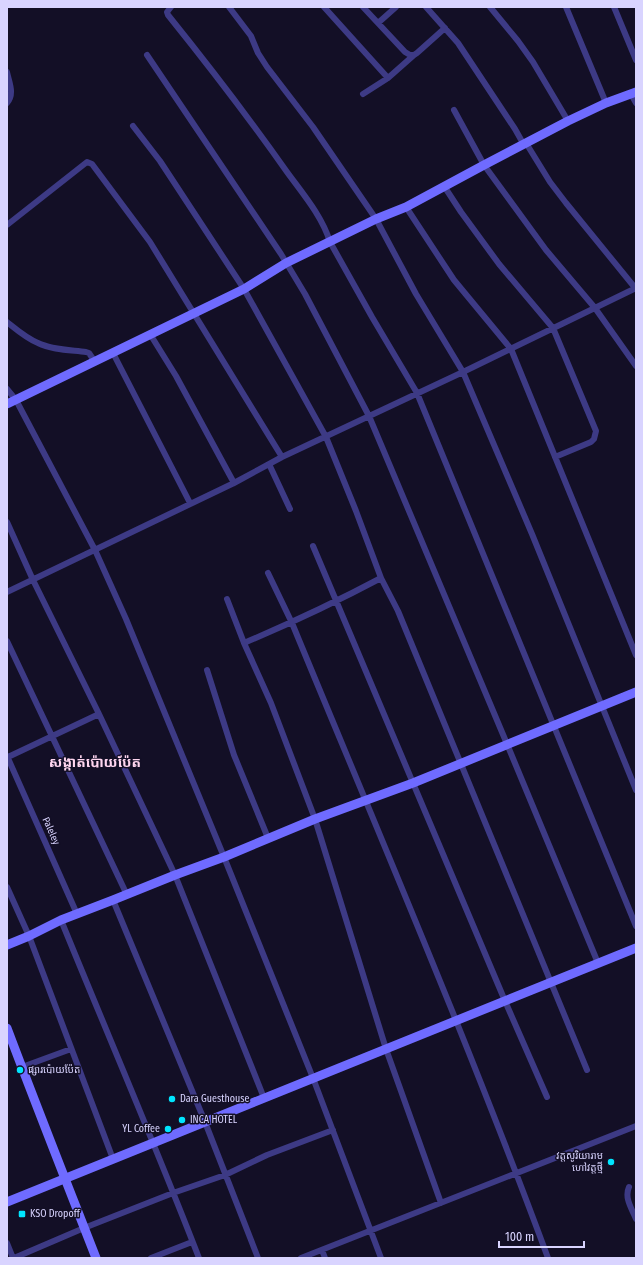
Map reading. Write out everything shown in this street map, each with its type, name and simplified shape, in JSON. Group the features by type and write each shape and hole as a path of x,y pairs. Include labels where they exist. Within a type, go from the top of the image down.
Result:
{"street":[{"path":"171,7 167,12 168,15 213,71 273,152 317,215 326,230 330,242 372,317 417,393 636,926"},
{"path":"229,7 251,36 258,53 267,67 314,127 376,219 416,294 463,372 532,534 636,790"},
{"path":"324,7 388,78"},
{"path":"363,7 405,52 410,55 414,55"},
{"path":"378,23 396,7"},
{"path":"7,592 268,464 636,288 550,182 467,56 426,7"},
{"path":"490,7 522,46 568,121"},
{"path":"566,7 606,103"},
{"path":"614,7 636,60"},
{"path":"363,94 388,78 445,28"},
{"path":"147,55 286,263 305,294 369,416 598,963"},
{"path":"7,72 12,94 7,102"},
{"path":"7,404 244,289 286,263 376,219 406,207 484,164 568,121 606,103 634,93 636,103"},
{"path":"454,110 484,164 546,250 595,308 636,366"},
{"path":"133,126 160,161 244,289 326,437 381,578 398,611 587,1070"},
{"path":"7,225 86,162 90,162 150,242 282,458"},
{"path":"444,186 499,264 553,328 596,431 592,442 555,457"},
{"path":"406,207 454,280 511,349 636,655"},
{"path":"7,322 30,340 39,344 89,353 95,362"},
{"path":"150,334 176,376 234,482"},
{"path":"113,353 190,503"},
{"path":"7,389 16,400 95,550 155,688 313,1078 381,1258"},
{"path":"268,464 290,509"},
{"path":"7,522 33,580 99,714 175,875 264,1098"},
{"path":"313,546 412,783 547,1097"},
{"path":"268,573 292,623 456,1021 517,1174 548,1258"},
{"path":"244,643 292,623 381,578"},
{"path":"226,599 271,703 315,819 386,1049 441,1203"},
{"path":"7,641 127,895"},
{"path":"207,670 234,755 268,838"},
{"path":"7,945 61,920 224,857 315,819 460,764 636,692"},
{"path":"8,759 99,714"},
{"name":"Paleley","path":"8,759 77,914"},
{"path":"7,887 29,936 113,1159"},
{"path":"114,900 258,1258"},
{"path":"61,920 199,1258"},
{"path":"7,1202 636,948"},
{"path":"7,1028 96,1258"},
{"path":"22,1067 71,1048"},
{"path":"301,1258 636,1126"},
{"path":"7,1243 14,1258 84,1228 173,1193 225,1175 267,1155 333,1130"},
{"path":"629,1187 626,1192 627,1198 636,1219"},
{"path":"151,1258 192,1242"},
{"path":"322,1250 325,1258"}],"place":[{"name":"ផ្សារប៉ោយប៉ែត","path":"20,1070"},
{"name":"Dara Guesthouse","path":"172,1099"},
{"name":"INCA HOTEL","path":"182,1120"},
{"name":"YL Coffee","path":"168,1129"},
{"name":"វត្តសូរិយារាម ហៅវត្តថ្មី","path":"611,1162"},
{"name":"KSO Dropoff","path":"22,1214"}],"district":[{"name":"សង្កាត់ប៉ោយប៉ែត","path":"95,762"}]}
